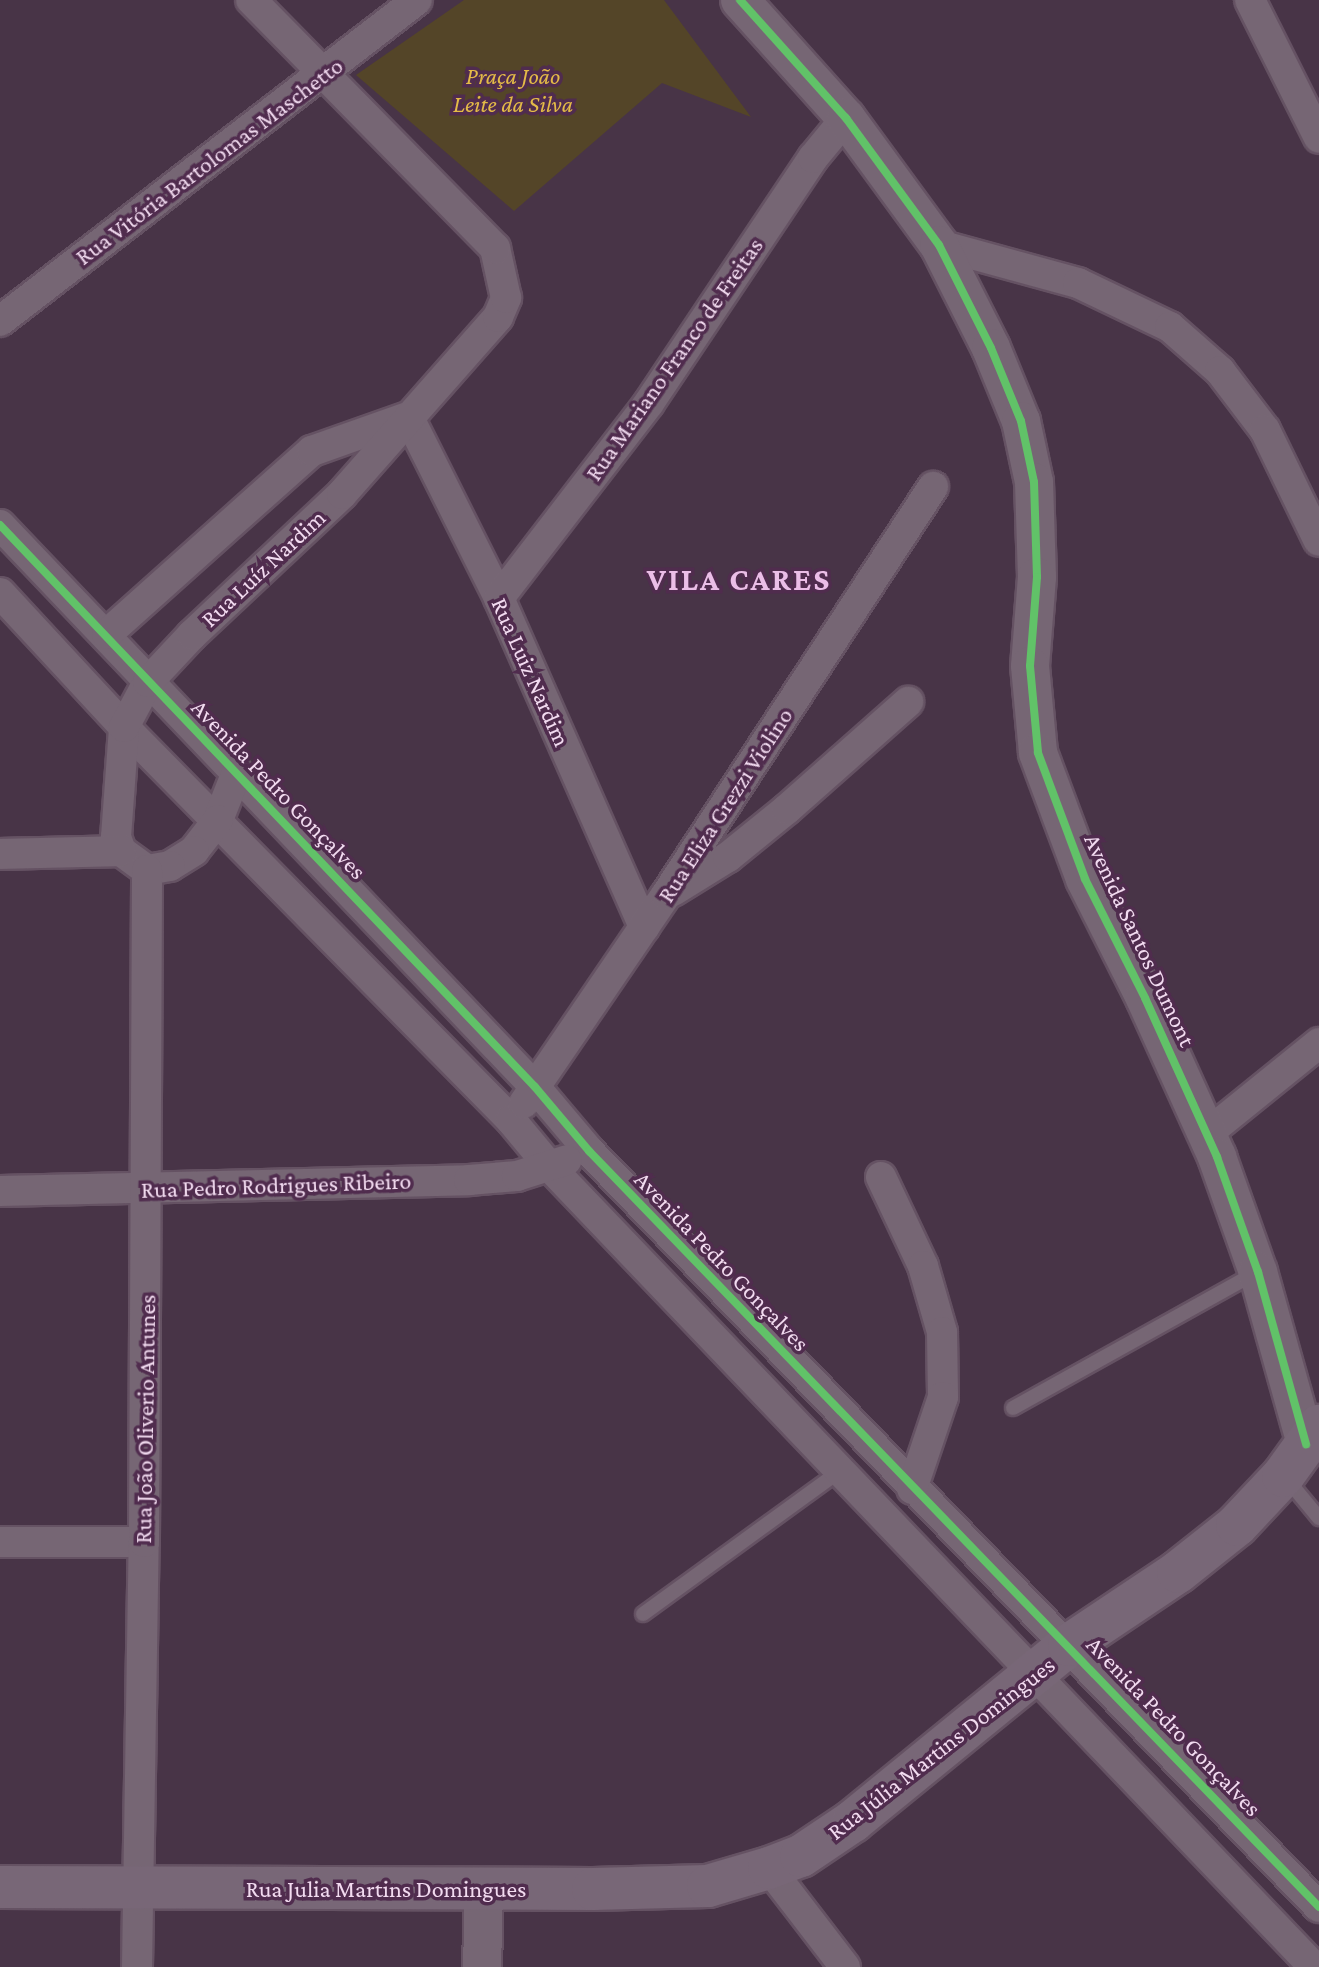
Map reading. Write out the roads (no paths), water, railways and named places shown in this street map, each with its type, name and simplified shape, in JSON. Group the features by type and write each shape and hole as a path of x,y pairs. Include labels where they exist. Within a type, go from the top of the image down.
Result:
{"main road":[{"name":"Rua Júlia Martins Domingues","path":"769,1868 801,1856 853,1821 1035,1676 1069,1645 1178,1572 1237,1525 1303,1449"},
{"name":"Rua Julia Martins Domingues","path":"0,1887 484,1890 708,1886 769,1868"}],"street":[{"name":"Rua Vitória Bartolomas Maschetto","path":"0,321 417,0"},
{"name":"Avenida Santos Dumont","path":"740,0 846,118 939,245 991,348 1021,421 1034,482 1037,577 1030,666 1038,753 1085,879 1208,1133 1258,1272 1303,1449"},
{"path":"1250,0 1319,138"},
{"path":"253,1 324,74"},
{"name":"Rua Luíz Nardim","path":"124,727 148,682 192,635 342,494 498,317 506,298 495,248 324,74"},
{"name":"Rua Mariano Franco de Freitas","path":"499,598 649,403 813,158 846,118"},
{"path":"939,245 1078,283 1170,327 1220,371 1265,430 1319,541"},
{"name":"Rua Luíz Nardim","path":"107,634 312,451 409,419"},
{"name":"Rua Luiz Nardim","path":"409,419 499,598 644,927"},
{"name":"Rua Eliza Grezzi Violino","path":"511,1120 666,895 933,487"},
{"name":"Avenida Pedro Gonçalves","path":"0,525 535,1087 589,1151 912,1489 1069,1645 1319,1907"},
{"path":"0,593 124,727 511,1120 550,1167 1314,1967"},
{"path":"666,895 728,857 908,702"},
{"path":"124,727 116,837 121,851 147,870 170,866 194,851 218,820 237,772"},
{"path":"0,854 121,851"},
{"name":"Rua João Oliverio Antunes","path":"137,1967 148,1189 147,870"},
{"path":"1208,1133 1319,1043"},
{"name":"Rua Pedro Rodrigues Ribeiro","path":"0,1191 469,1180 517,1176 589,1151"},
{"path":"881,1177 923,1266 942,1332 943,1397 912,1489"},
{"path":"0,1542 144,1542"},
{"path":"769,1868 845,1967"},
{"path":"482,1967 484,1890"}],"lane":[{"path":"1013,1408 1258,1272"},
{"path":"1303,1449 1319,1518"},
{"path":"643,1614 840,1471"}],"district":[{"name":"VILA CARES","path":"739,579"}],"park label":[{"name":"Praça João Leite da Silva","path":"513,90"}]}
